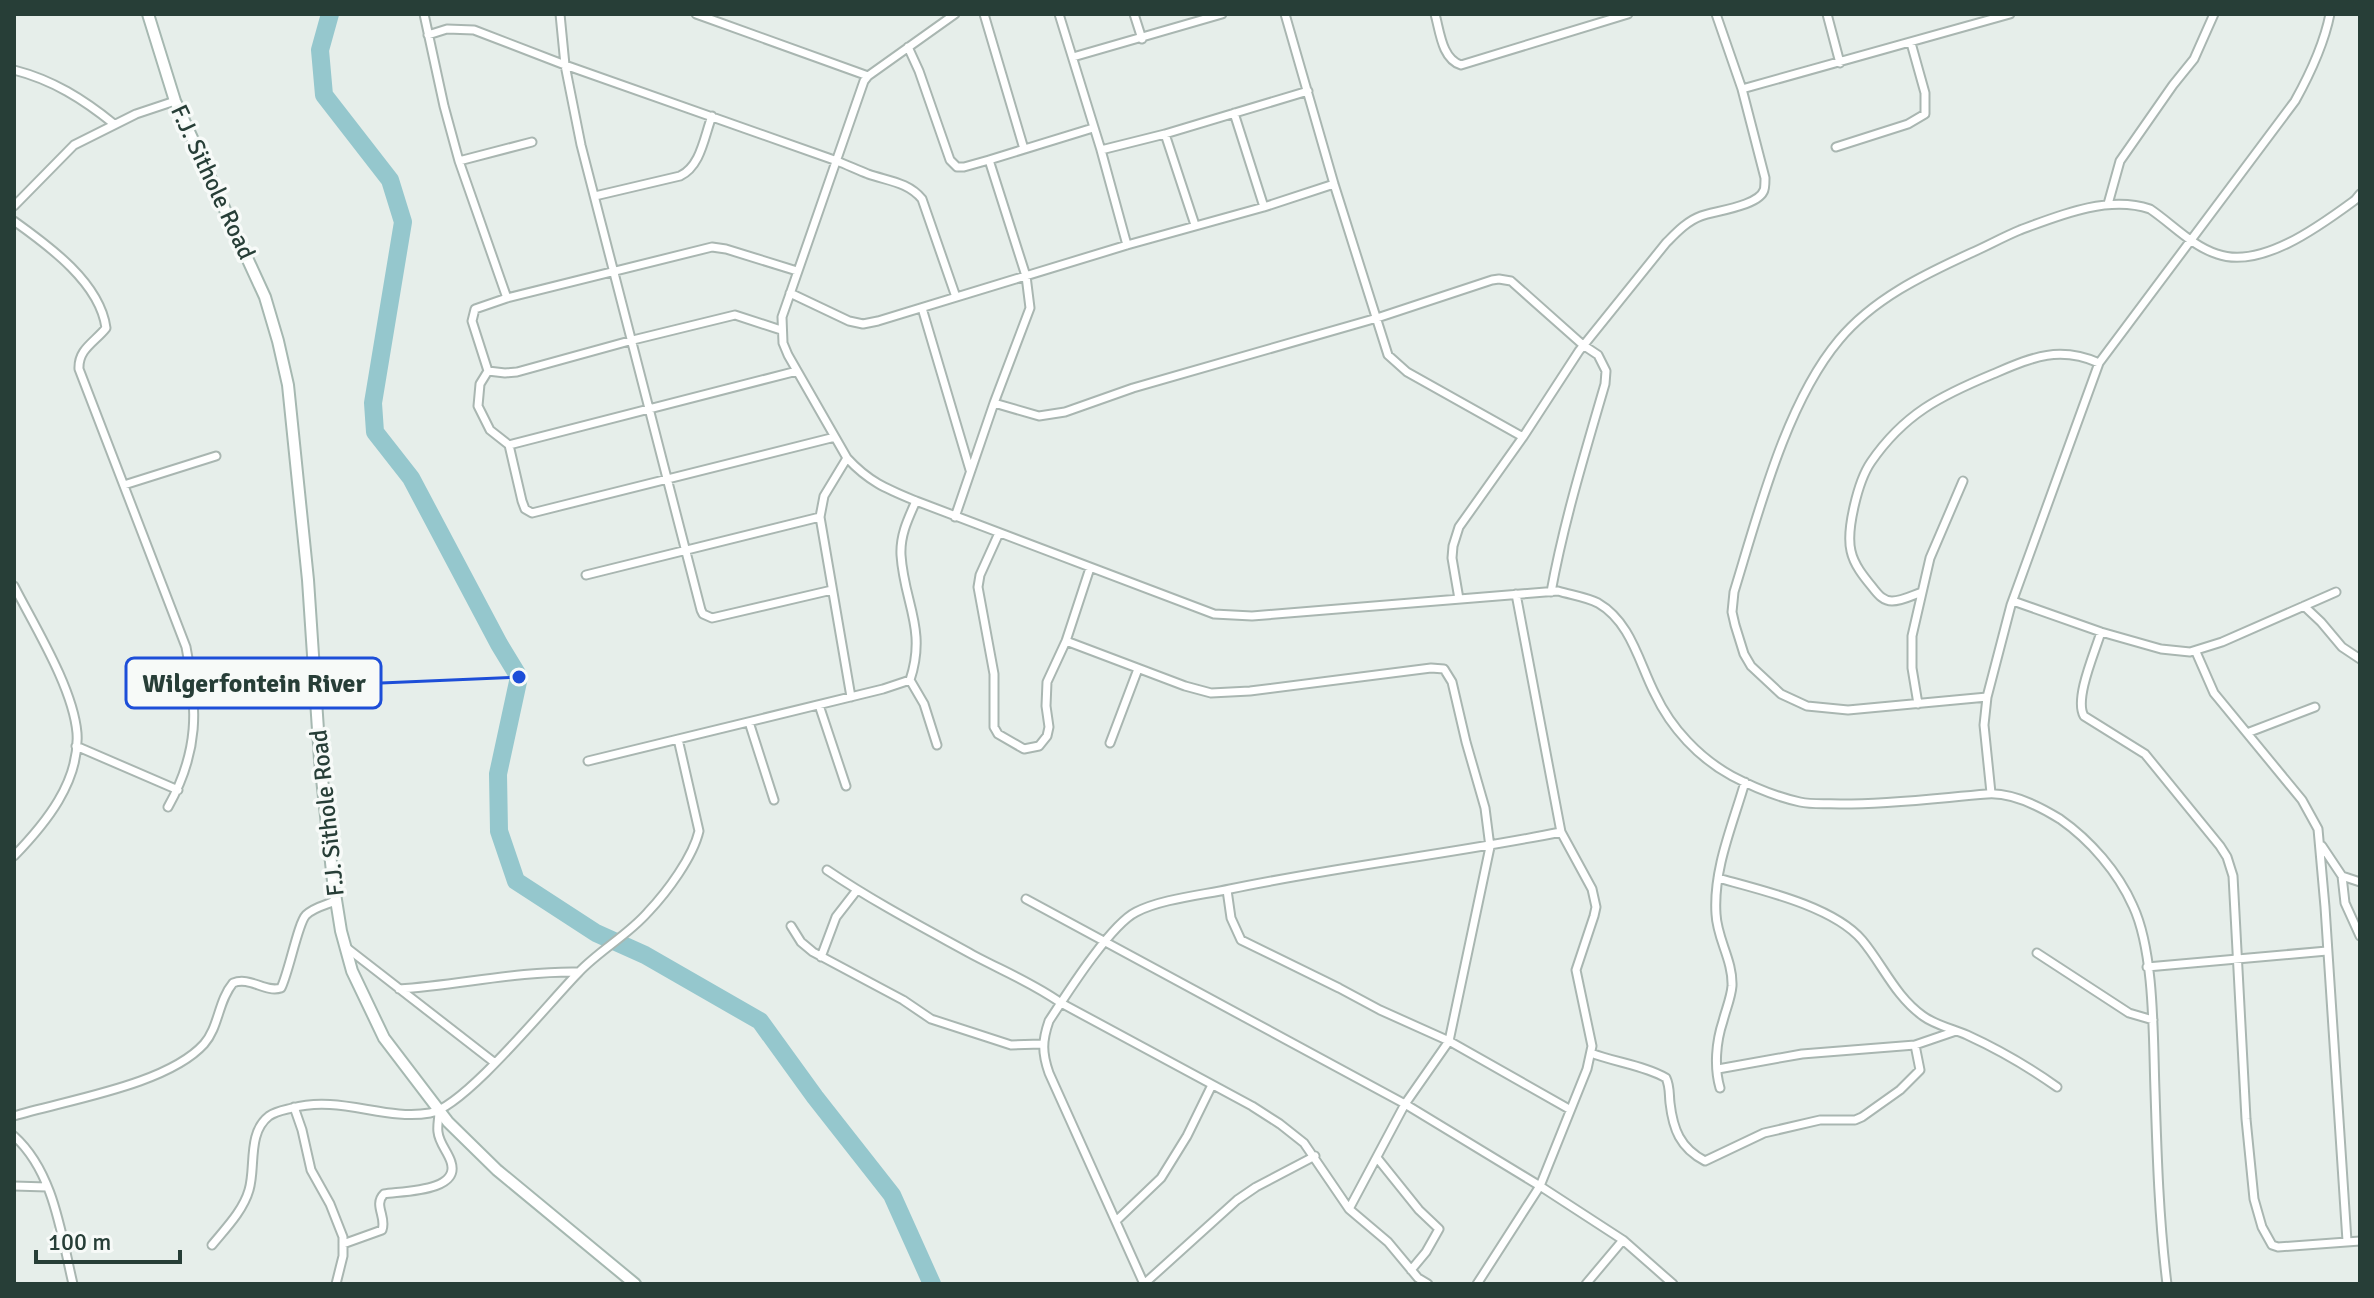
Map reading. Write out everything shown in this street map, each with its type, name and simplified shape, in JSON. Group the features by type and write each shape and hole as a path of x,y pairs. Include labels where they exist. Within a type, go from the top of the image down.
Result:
{"street":[{"name":"F.J. Sithole Road","path":"148,14 175,101 265,297 288,385 335,901 345,947 358,985 384,1038 470,1146 635,1284"},
{"path":"424,14 459,161 507,298"},
{"path":"560,14 565,65 581,145 703,614 708,618 832,590"},
{"path":"696,14 868,76"},
{"path":"955,14 868,76 860,90 782,317 783,343 847,458 876,484 955,517 1214,614 1252,616 1558,591 1597,603 1612,614 1628,634 1655,695 1677,731 1697,751 1745,782 1802,803 1893,804 1991,793 2026,801 2049,812 2091,845 2118,879 2134,907 2145,941 2153,1020 2157,1153 2167,1284"},
{"path":"984,14 1024,149"},
{"path":"1059,14 1127,245"},
{"path":"1134,14 1142,39"},
{"path":"1073,57 1222,14"},
{"path":"1285,14 1388,355 1407,372 1523,437"},
{"path":"1435,14 1446,52 1454,63 1461,65 1628,14"},
{"path":"1459,599 1452,558 1459,527 1583,345 1679,230 1700,216 1749,203 1763,192 1765,178 1742,89 1716,14"},
{"path":"1827,14 1840,63"},
{"path":"1742,89 2010,14"},
{"path":"2108,204 2120,161 2194,59 2214,14"},
{"path":"1991,793 1984,725 1987,697 2013,601 2099,363 2295,101 2314,62 2330,14"},
{"path":"428,35 447,29 474,30 915,191 922,199 932,224 956,297"},
{"path":"1836,147 1908,124 1925,114 1925,93 1911,43"},
{"path":"908,47 952,163 957,167 1093,128"},
{"path":"14,70 47,80 70,92 114,124"},
{"path":"1101,150 1308,91"},
{"path":"14,206 74,145 114,124 175,101"},
{"path":"1234,113 1264,207"},
{"path":"595,196 690,171 712,116"},
{"path":"1165,134 1195,225"},
{"path":"459,161 532,142"},
{"path":"955,517 1030,308 1026,276 989,160"},
{"path":"790,293 856,323 878,321 1334,184"},
{"path":"1987,697 1848,710 1807,706 1781,694 1751,666 1740,642 1732,612 1733,602 1774,467 1801,400 1828,355 1850,328 1873,308 1938,269 2005,236 2076,211 2108,204 2150,209 2214,253 2246,258 2307,232 2358,199"},
{"path":"14,221 57,254 92,291 106,328 86,346 78,366 186,647 190,666 195,722 187,769 168,807"},
{"path":"797,271 717,247 507,298 475,309 472,314 474,328 488,371 480,384 478,406 490,430 509,445 522,501 525,509 532,513 835,437"},
{"path":"994,403 1039,416 1065,412 1133,388 1377,318 1492,280 1504,279 1518,287 1598,355 1606,371 1605,384 1565,521 1551,592"},
{"path":"922,308 971,472"},
{"path":"488,371 517,372 735,315 781,330"},
{"path":"1922,592 1891,601 1881,598 1858,568 1851,553 1851,527 1861,485 1868,466 1885,443 1922,408 2022,362 2049,353 2084,356 2099,363"},
{"path":"509,445 651,411 797,371"},
{"path":"124,485 216,456"},
{"path":"847,458 824,496 820,517 851,697"},
{"path":"1918,704 1912,668 1912,636 1930,558 1963,481"},
{"path":"916,501 906,523 901,557 917,638 910,680 924,704 937,745"},
{"path":"586,575 820,517"},
{"path":"999,533 980,575 978,587 994,674 993,723 998,734 1024,749 1039,746 1047,736 1047,682 1066,641 1090,568"},
{"path":"14,586 70,701 77,734 74,760 64,792 14,856"},
{"path":"2013,601 2161,649 2196,652 2336,592"},
{"path":"1477,1284 1540,1186 1587,1069 1592,1046 1576,970 1594,916 1595,899 1561,832 1516,594"},
{"path":"2304,606 2342,647 2360,659"},
{"path":"2101,632 2081,698 2081,711 2084,716 2145,754 2220,846 2233,876 2246,1119 2254,1199 2262,1227 2272,1245 2278,1247 2360,1241"},
{"path":"1066,641 1211,693 1250,691 1431,668 1444,669 1448,673 1485,808 1490,847 1449,1041 1405,1104 1349,1209"},
{"path":"2196,652 2214,693 2310,812 2318,829 2347,1241"},
{"path":"1110,743 1138,669"},
{"path":"588,761 910,680"},
{"path":"819,705 846,786"},
{"path":"2247,733 2315,707"},
{"path":"749,722 774,800"},
{"path":"212,1245 240,1210 249,1191 255,1140 262,1123 276,1112 328,1103 412,1114 439,1110 495,1063 578,972 647,914 685,863 699,831 678,739"},
{"path":"76,746 178,790"},
{"path":"1720,1088 1716,1055 1732,987 1731,967 1716,918 1715,893 1745,782"},
{"path":"1315,1156 1237,1200 1144,1284 1049,1073 1042,1044 1049,1021 1105,942 1135,912 1165,903 1335,869 1490,847 1561,832"},
{"path":"2320,844 2342,876 2345,903 2360,936"},
{"path":"827,870 857,890 975,956 1039,987 1061,1003 1280,1124 1315,1156 1349,1209 1388,1242 1411,1270 1428,1284"},
{"path":"2342,876 2360,882"},
{"path":"1718,878 1815,908 1850,927 1864,941 1895,988 1927,1020 2017,1059 2057,1087"},
{"path":"821,957 836,917 857,890"},
{"path":"1227,890 1231,918 1241,940 1449,1041 1569,1109"},
{"path":"1026,899 1405,1104 1623,1240 1673,1284"},
{"path":"14,1116 83,1099 153,1076 193,1054 210,1036 233,983 243,980 275,990 281,988 301,922 307,914 335,901"},
{"path":"791,926 801,942 821,957 903,1000 931,1019 1011,1045 1042,1044"},
{"path":"345,947 495,1063"},
{"path":"2147,967 2327,951"},
{"path":"2037,953 2129,1013 2153,1020"},
{"path":"399,989 488,978 578,972"},
{"path":"1718,1069 1802,1054 1915,1045 1957,1031"},
{"path":"1591,1053 1666,1078 1674,1128 1683,1143 1705,1161 1764,1133 1820,1120 1855,1120 1862,1117 1900,1090 1920,1070 1915,1045"},
{"path":"1116,1221 1161,1178 1187,1136 1212,1085"},
{"path":"294,1107 311,1170 330,1204 343,1237 336,1284"},
{"path":"343,1244 382,1230 384,1225 379,1204 384,1194 436,1185 449,1178 451,1161 438,1133 439,1110"},
{"path":"14,1136 34,1159 47,1187 73,1284"},
{"path":"1378,1159 1439,1229 1411,1270"},
{"path":"14,1186 47,1187"},
{"path":"1586,1284 1623,1240"}],"waterway":[{"path":"330,14 320,50 324,95 390,180 403,222 373,403 375,432 411,478 519,677 498,774 499,831 516,881 596,933 645,955 760,1021 892,1195 932,1284"}],"place":[{"name":"Wilgerfontein River","path":"519,677"}]}
